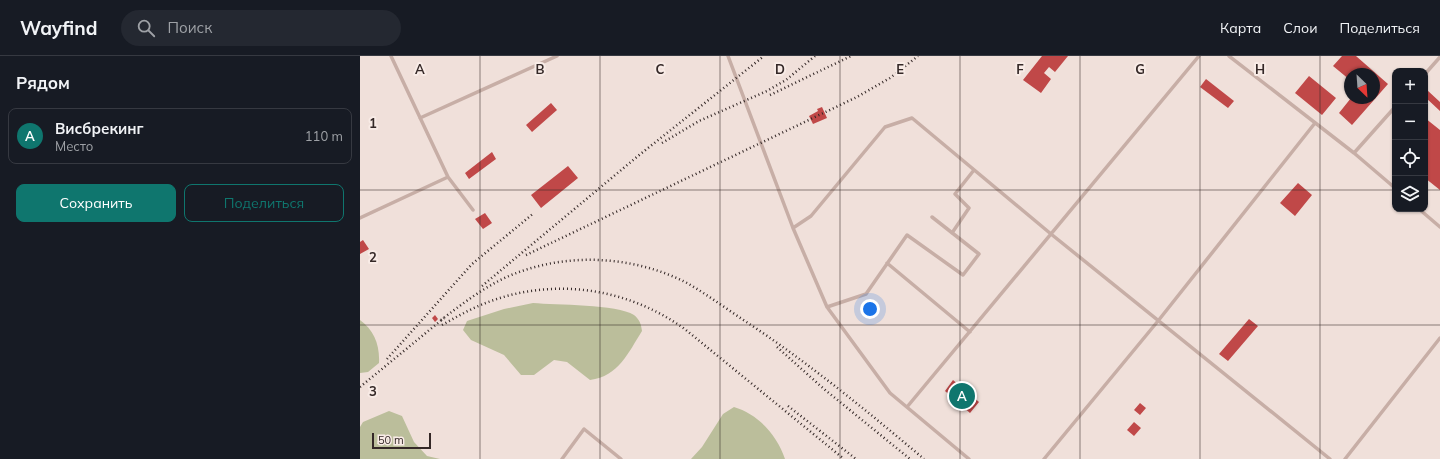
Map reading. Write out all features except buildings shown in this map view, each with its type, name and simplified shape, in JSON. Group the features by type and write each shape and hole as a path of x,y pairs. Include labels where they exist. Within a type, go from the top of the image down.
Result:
{"lane":[{"path":"391,56 448,177 473,210"},
{"path":"420,118 557,56"},
{"path":"728,56 793,228 828,307 890,392 970,459"},
{"path":"908,407 1199,56"},
{"path":"1228,56 1354,153 1392,185"},
{"path":"1428,71 1440,57 1437,56"},
{"path":"1354,153 1392,110"},
{"path":"793,228 811,216 885,127 912,118 1051,234 1330,459"},
{"path":"1044,459 1158,321 1315,123"},
{"path":"952,233 969,208 955,194 974,170"},
{"path":"360,218 448,177"},
{"path":"1422,212 1440,227"},
{"path":"828,307 866,294 907,235 963,275 979,254 932,217"},
{"path":"887,264 970,332"},
{"path":"1344,459 1440,338"},
{"path":"562,459 584,429 620,459"}],"green space":[{"path":"533,303 601,307 626,311 638,319 641,324 642,331 616,369 600,378 590,380 567,362 554,360 534,375 521,375 504,355 471,340 463,330 467,321 504,309"},
{"path":"360,320 369,328 375,338 379,363 368,372 360,373"},
{"path":"734,407 743,410 759,420 766,427 777,442 785,459 691,459 702,447 723,414"},
{"path":"389,411 402,416 414,442 427,456 440,459 360,459 360,427 363,422"}],"railway":[{"path":"482,286 638,156 764,56"},
{"path":"662,143 699,121 767,91 786,80 815,56"},
{"path":"770,95 851,56"},
{"path":"526,255 857,97 890,78 918,56"},
{"path":"387,359 472,264 534,213"},
{"path":"441,320 491,285 509,276 531,268 576,260 622,262 644,267 687,283 771,339 838,388 924,459"},
{"path":"442,325 478,306 516,294 542,290 567,289 593,291 617,296 664,316 686,330 844,459"},
{"path":"360,387 444,318"},
{"path":"777,347 824,389 910,459"},
{"path":"788,406 856,459"}],"place":[{"name":"Висбрекинг","path":"962,396"}]}
